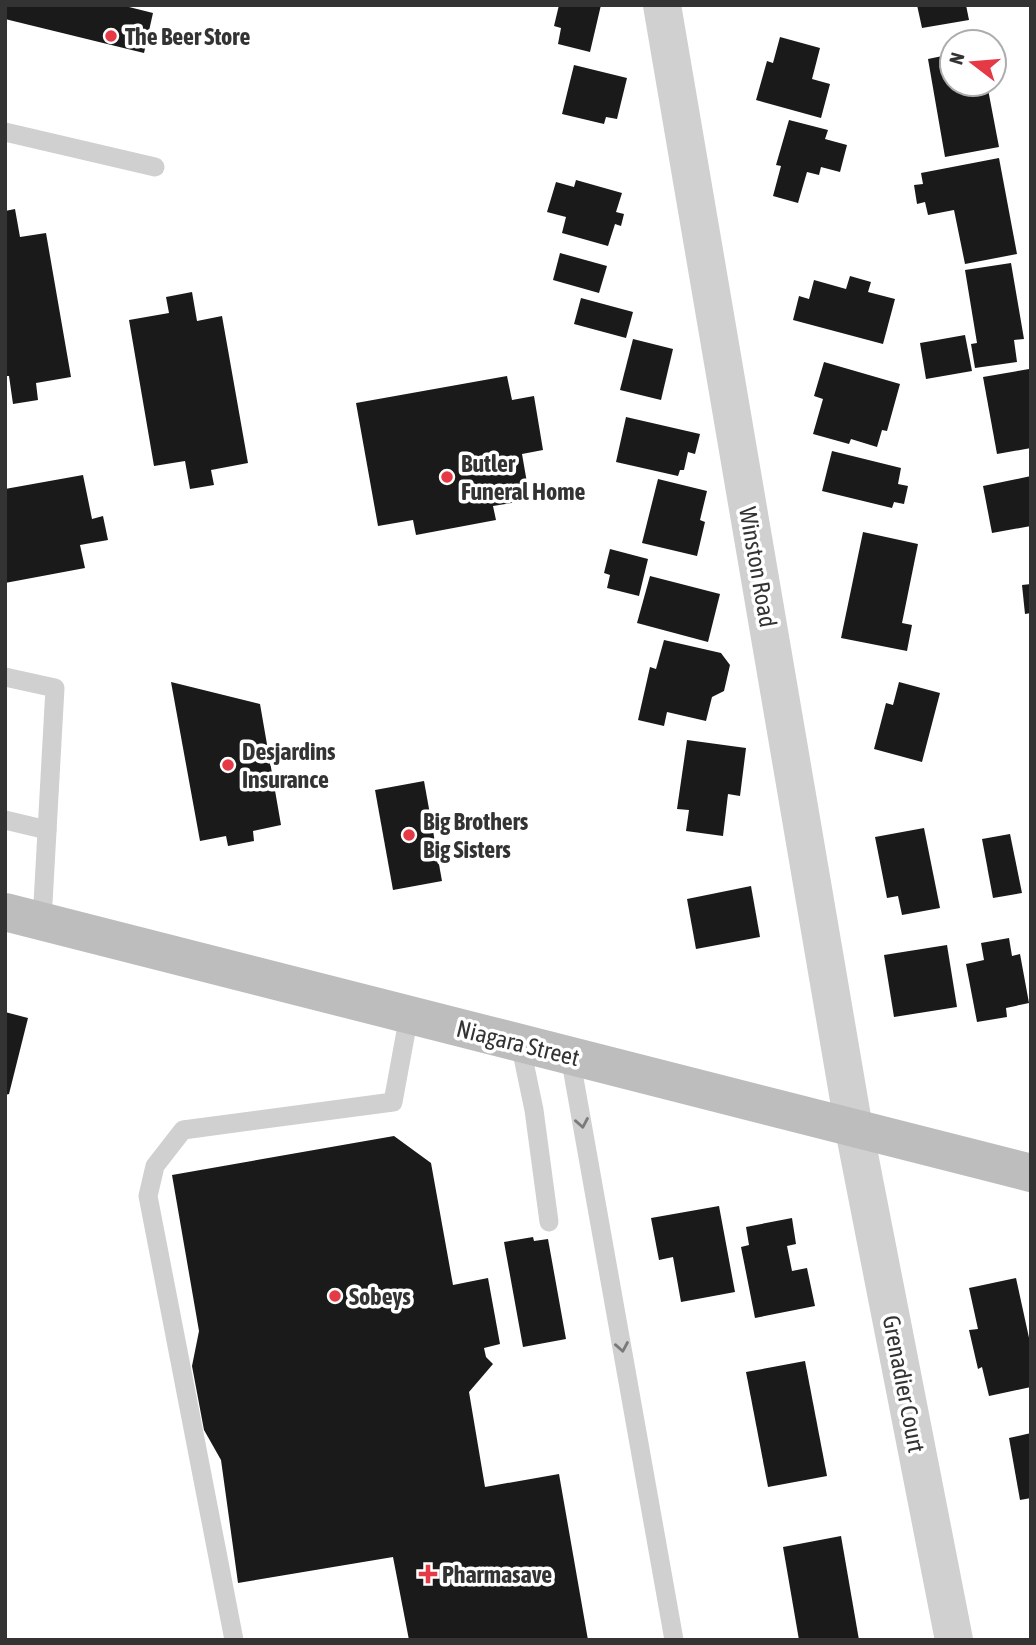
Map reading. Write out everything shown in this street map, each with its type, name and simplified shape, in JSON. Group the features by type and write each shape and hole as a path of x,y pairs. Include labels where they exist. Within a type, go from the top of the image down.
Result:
{"main road":[{"name":"Niagara Street","path":"5,912 1031,1173"}],"street":[{"name":"Winston Road","path":"662,5 854,1129"},
{"name":"Grenadier Court","path":"854,1129 954,1640"}],"lane":[{"path":"5,132 155,167"},
{"path":"5,677 55,688 42,921"},
{"path":"5,820 47,830"},
{"path":"234,1640 148,1196 155,1166 183,1130 393,1102 409,1015"},
{"path":"520,1043 534,1110 549,1222"},
{"path":"570,1056 674,1640"}],"building":[{"name":"The Beer Store","path":"5,5 121,5 153,13 144,53 5,19"},
{"path":"559,5 601,5 590,52 558,44 561,28 554,26"},
{"path":"917,5 966,5 969,20 922,28"},
{"path":"780,37 820,48 812,79 830,84 821,118 756,100 767,61 773,63"},
{"path":"938,57 938,98 990,98 999,147 945,157 928,59"},
{"path":"574,65 627,78 617,119 606,117 604,124 562,114"},
{"path":"789,120 828,130 825,139 847,145 840,172 821,167 819,175 807,172 798,203 773,196 781,166 776,165"},
{"path":"999,158 1017,254 965,264 954,210 928,215 925,202 917,204 914,185 923,184 921,173"},
{"path":"576,180 622,193 616,212 624,214 621,226 615,224 608,246 562,233 566,217 547,212 556,182 574,187"},
{"path":"15,209 20,237 46,233 71,377 36,383 38,400 13,404 9,376 5,376 5,211"},
{"path":"560,253 607,266 599,293 553,280"},
{"path":"1011,263 1024,339 1014,340 1017,362 975,368 971,344 977,343 965,270"},
{"path":"850,276 871,282 868,292 895,299 883,344 793,320 799,296 809,299 814,280 846,289"},
{"path":"192,292 197,321 222,316 248,463 211,470 214,485 190,489 185,461 154,466 129,320 169,313 166,297"},
{"path":"581,298 633,312 626,338 574,324"},
{"path":"965,335 972,371 926,379 920,343"},
{"path":"633,339 673,349 661,400 620,390"},
{"path":"824,362 900,384 887,431 882,430 877,447 851,439 849,444 813,434 823,399 814,396"},
{"path":"1029,369 1031,448 997,454 983,377"},
{"name":"Butler Funeral Home","path":"507,376 512,400 534,396 543,450 522,454 530,500 493,506 496,520 416,535 413,520 378,526 356,403"},
{"path":"626,417 700,434 695,454 688,452 684,470 680,470 678,476 616,462"},
{"path":"832,451 901,468 898,484 908,486 904,504 894,502 892,508 822,491"},
{"path":"83,475 92,519 103,516 108,540 80,545 85,568 5,583 5,489"},
{"path":"1031,476 1031,526 992,533 983,486"},
{"path":"658,479 707,491 700,520 705,522 697,556 642,543"},
{"path":"863,532 918,544 902,623 912,625 907,651 841,638"},
{"path":"610,549 648,559 639,596 607,588 610,575 604,573"},
{"path":"650,576 720,594 708,642 637,623"},
{"path":"1031,584 1031,613 1025,614 1022,585"},
{"path":"664,640 721,653 730,665 724,691 712,697 706,721 667,712 664,726 638,720 650,667 656,669"},
{"name":"Desjardins Insurance","path":"171,682 260,704 281,825 253,831 254,841 228,846 226,836 200,841"},
{"path":"899,682 940,693 922,762 874,749 886,703 893,705"},
{"path":"687,740 746,748 740,796 728,794 723,836 686,831 689,810 677,809"},
{"name":"Big Brothers Big Sisters","path":"424,781 442,881 393,890 375,790"},
{"path":"924,828 940,908 902,915 898,896 887,898 875,837"},
{"path":"1010,834 1022,893 993,898 982,839"},
{"path":"751,886 760,937 696,949 687,899"},
{"path":"1009,938 1012,956 1020,954 1029,1003 1006,1008 1007,1017 977,1022 966,964 984,960 981,943"},
{"path":"947,945 957,1007 894,1017 884,955"},
{"path":"5,1012 28,1018 9,1094 5,1095"},
{"path":"394,1136 431,1163 453,1285 488,1278 500,1344 484,1348 486,1357 493,1364 469,1392 485,1487 559,1474 588,1640 409,1640 393,1557 238,1583 221,1460 204,1430 192,1366 199,1331 172,1175"},
{"path":"719,1206 735,1292 681,1302 673,1257 659,1260 651,1218"},
{"path":"792,1218 796,1244 787,1246 792,1271 807,1268 815,1306 755,1318 741,1247 749,1245 746,1227"},
{"path":"533,1237 534,1241 548,1239 566,1339 523,1347 504,1242"},
{"path":"1016,1278 1031,1347 1031,1387 989,1396 982,1367 978,1369 969,1330 978,1329 969,1288"},
{"path":"805,1361 827,1476 768,1487 746,1372"},
{"path":"1031,1433 1031,1498 1020,1500 1009,1438"},
{"path":"841,1536 859,1640 799,1640 783,1547"}],"place":[{"name":"The Beer Store","path":"111,36"},
{"name":"Butler Funeral Home","path":"447,477"},
{"name":"Desjardins Insurance","path":"228,765"},
{"name":"Big Brothers Big Sisters","path":"409,835"},
{"name":"Sobeys","path":"335,1296"},
{"name":"Pharmasave","path":"428,1574"}]}
